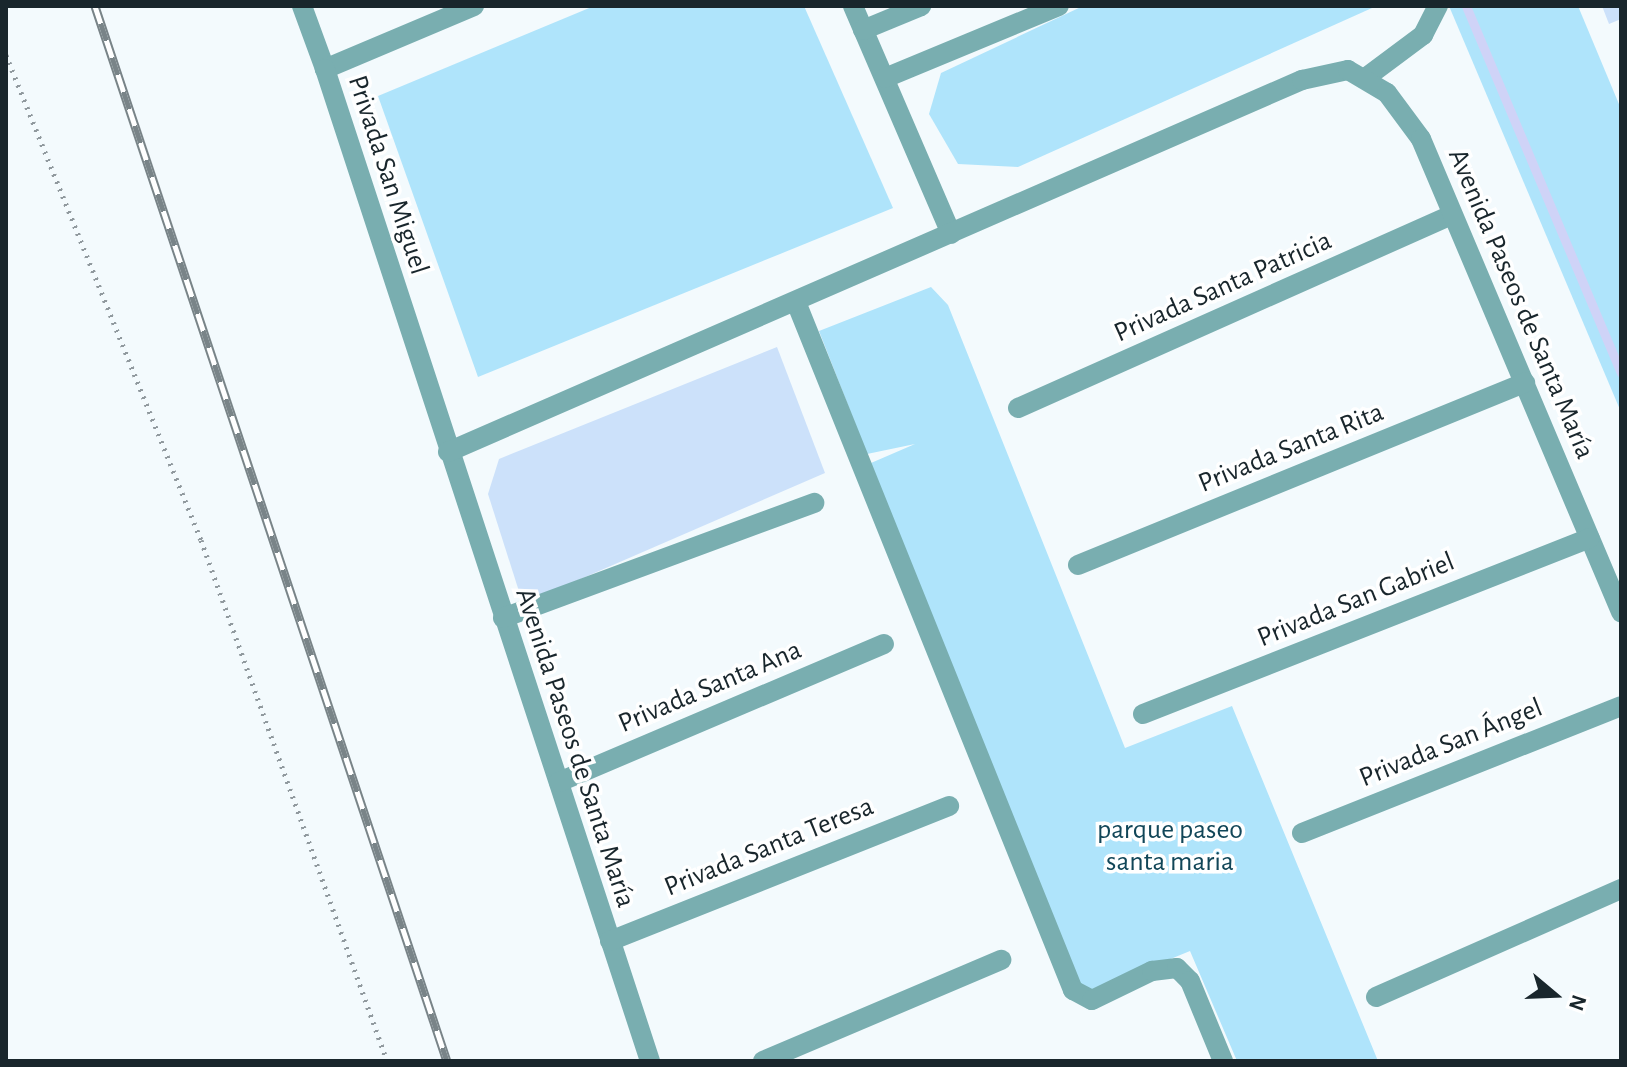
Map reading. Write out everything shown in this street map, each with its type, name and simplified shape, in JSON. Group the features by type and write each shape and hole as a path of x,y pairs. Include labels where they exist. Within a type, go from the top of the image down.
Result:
{"street":[{"path":"302,6 325,69"},
{"name":"Privada San Miguel","path":"448,452 325,69 474,6"},
{"path":"853,6 951,234"},
{"path":"863,30 921,6"},
{"path":"885,78 1059,6"},
{"path":"448,452 1302,80 1348,70 1368,76 1423,35 1438,6"},
{"name":"Avenida Paseos de Santa María","path":"1368,76 1405,110 1621,612"},
{"name":"Privada Santa Patricia","path":"1018,408 1450,216"},
{"path":"796,302 1073,990 1092,1000 1152,971 1177,968 1190,981 1223,1061"},
{"name":"Privada Santa Rita","path":"1078,565 1525,383"},
{"name":"Avenida Paseos de Santa María","path":"448,452 650,1061"},
{"path":"503,618 814,503"},
{"name":"Privada San Gabriel","path":"1143,714 1590,538"},
{"name":"Privada Santa Ana","path":"559,782 884,644"},
{"name":"Privada San Ángel","path":"1302,833 1621,706"},
{"name":"Privada Santa Teresa","path":"610,941 949,806"},
{"path":"1376,997 1621,889"},
{"path":"763,1061 1001,960"}],"path":[{"path":"6,55 201,540 387,1061"}],"green space":[{"path":"594,6 804,6 893,208 478,377 378,96"},
{"path":"1083,6 1372,8 1018,167 958,164 929,114 941,73"},
{"path":"1449,6 1578,6 1621,109 1621,412"},
{"name":"parque paseo santa maria","path":"931,287 948,305 1125,748 1232,706 1378,1061 1237,1061 1190,951 1080,996 871,463 915,444 867,454 819,331"}],"building":[{"path":"1602,6 1621,6 1621,19 1609,24"},
{"path":"777,347 825,473 523,604 488,494 499,459"}],"waterway":[{"path":"1466,6 1621,373"}],"railway":[{"path":"95,6 447,1061"}]}
